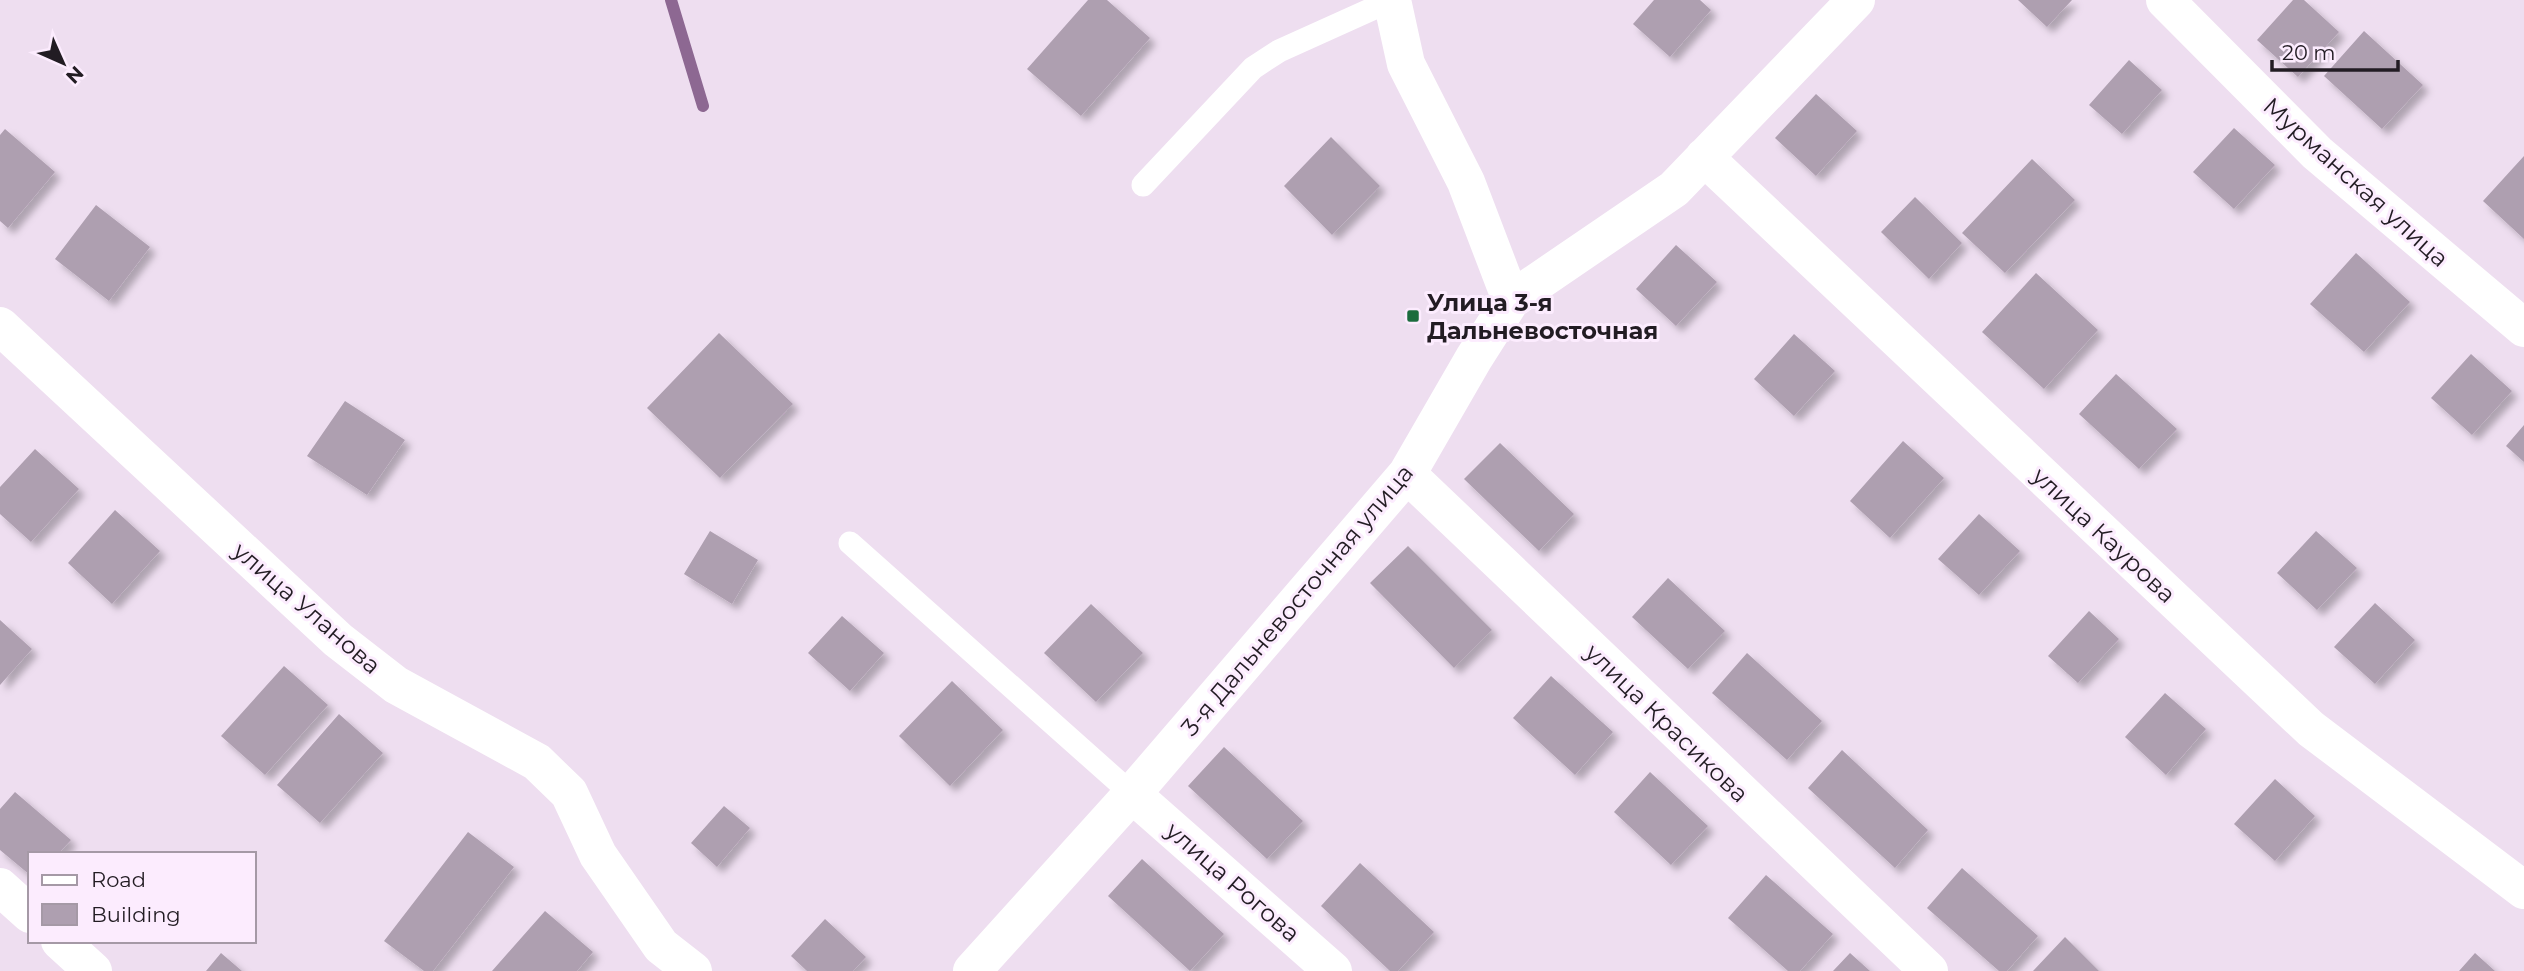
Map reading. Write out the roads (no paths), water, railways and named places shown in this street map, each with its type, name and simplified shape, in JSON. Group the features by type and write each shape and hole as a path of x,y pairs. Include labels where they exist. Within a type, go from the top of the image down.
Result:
{"street":[{"path":"1392,0 1406,64 1466,182 1511,300"},
{"name":"3-я Дальневосточная улица","path":"972,971 1132,794 1407,474 1511,300 1674,189 1856,0"},
{"name":"Мурманская улица","path":"2165,0 2317,153 2524,328"},
{"name":"улица Каурова","path":"1703,157 2311,729 2524,890"},
{"name":"улица Уланова","path":"0,326 338,640 396,685 537,762 569,793 598,855 661,946 693,971"},
{"name":"улица Красикова","path":"1407,474 1929,971"},
{"name":"улица Рогова","path":"1132,794 1333,971"},
{"path":"0,887 28,912"},
{"path":"62,943 93,971"}],"lane":[{"path":"1143,185 1253,68 1279,51 1392,0"},
{"path":"850,543 1132,794"}],"waterway":[{"path":"671,0 703,106"}],"place":[{"name":"Улица 3-я Дальневосточная","path":"1413,316"}]}
